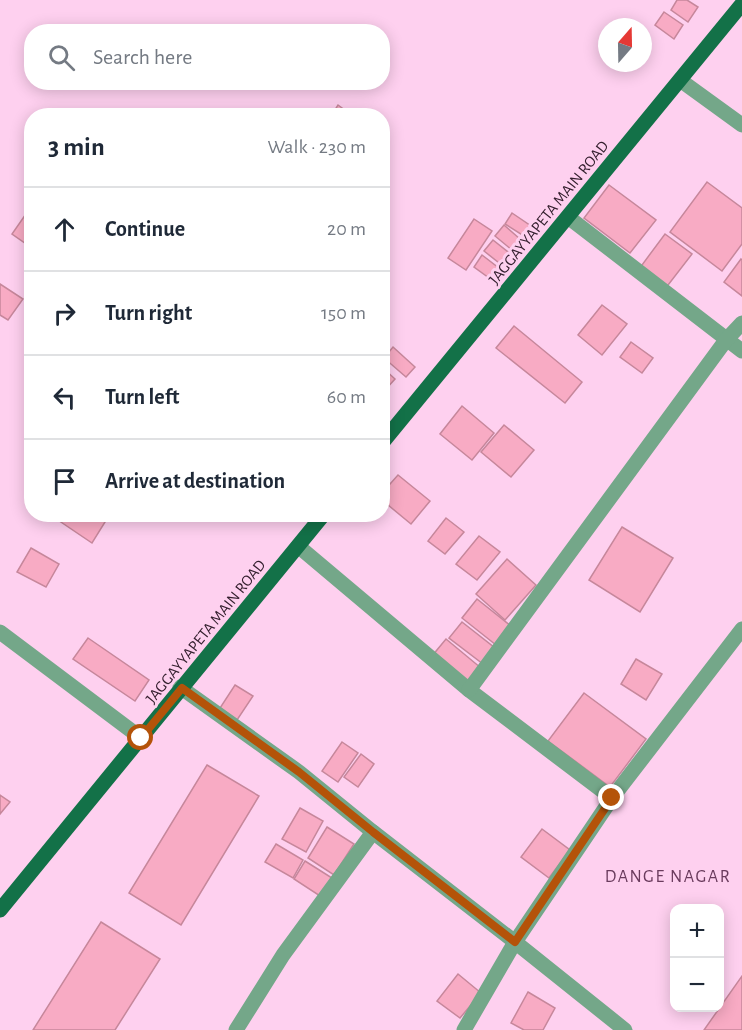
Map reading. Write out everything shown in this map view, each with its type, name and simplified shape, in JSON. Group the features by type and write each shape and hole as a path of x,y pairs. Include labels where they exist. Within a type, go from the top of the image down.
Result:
{"main road":[{"name":"JAGGAYYAPETA MAIN ROAD","path":"390,433 742,4"},
{"name":"JAGGAYYAPETA MAIN ROAD","path":"0,910 318,522"}],"street":[{"path":"680,80 742,125"},
{"path":"568,217 742,351"},
{"path":"469,690 726,340 742,324"},
{"path":"298,546 469,690 612,798"},
{"path":"464,1030 515,942 612,798 742,629"},
{"path":"0,632 141,738"},
{"path":"181,687 299,772 625,1030"},
{"path":"239,1029 283,955 373,832"}],"building":[{"path":"677,0 687,0 698,7 688,22 671,10"},
{"path":"664,12 683,25 674,39 655,25"},
{"path":"707,182 742,208 742,244 722,271 670,232"},
{"path":"609,185 656,220 630,253 584,218"},
{"path":"512,213 534,228 527,238 505,224"},
{"path":"24,217 24,242 12,234"},
{"path":"474,219 492,231 466,270 448,258"},
{"path":"504,225 520,239 512,250 495,236"},
{"path":"665,234 692,254 665,289 639,269"},
{"path":"493,240 517,259 508,270 484,251"},
{"path":"482,255 504,272 496,283 474,267"},
{"path":"742,260 742,296 724,282"},
{"path":"0,284 23,299 8,320 0,315"},
{"path":"602,305 627,324 602,355 578,335"},
{"path":"514,326 582,382 565,403 496,348"},
{"path":"631,342 653,358 642,373 620,357"},
{"path":"393,347 415,367 406,377 390,363 390,351"},
{"path":"390,374 395,379 390,384"},
{"path":"462,406 494,433 472,460 440,434"},
{"path":"504,425 534,450 511,477 481,452"},
{"path":"398,475 430,501 411,524 390,507 390,484"},
{"path":"446,518 464,532 445,554 428,541"},
{"path":"61,522 105,522 92,543"},
{"path":"622,527 673,558 640,612 589,580"},
{"path":"479,536 500,552 477,580 456,564"},
{"path":"31,548 59,564 46,587 17,572"},
{"path":"507,559 536,585 505,620 476,594"},
{"path":"477,599 511,626 496,645 462,618"},
{"path":"462,622 495,648 483,664 449,638"},
{"path":"88,638 149,680 135,701 73,659"},
{"path":"446,639 481,668 467,685 432,656"},
{"path":"636,659 662,674 646,700 621,684"},
{"path":"235,685 253,696 237,720 220,708"},
{"path":"584,693 646,739 610,787 548,741"},
{"path":"342,742 358,753 338,782 322,771"},
{"path":"361,754 374,764 358,787 344,777"},
{"path":"207,765 259,796 181,925 129,893"},
{"path":"0,795 10,802 0,814"},
{"path":"300,808 323,821 306,852 282,839"},
{"path":"327,827 354,844 334,875 308,858"},
{"path":"542,829 570,850 549,878 521,857"},
{"path":"276,844 303,860 293,878 265,862"},
{"path":"305,861 332,878 320,896 294,879"},
{"path":"101,922 160,959 115,1030 33,1030"},
{"path":"458,974 481,993 460,1018 437,1001"},
{"path":"742,976 742,1030 704,1030 717,1012 724,1012 724,1002"},
{"path":"528,992 555,1008 543,1030 524,1030 511,1023"}],"district":[{"name":"DANGE NAGAR","path":"668,876"}],"route":[{"path":"141,738 182,688 299,772 515,942 612,798"}]}
